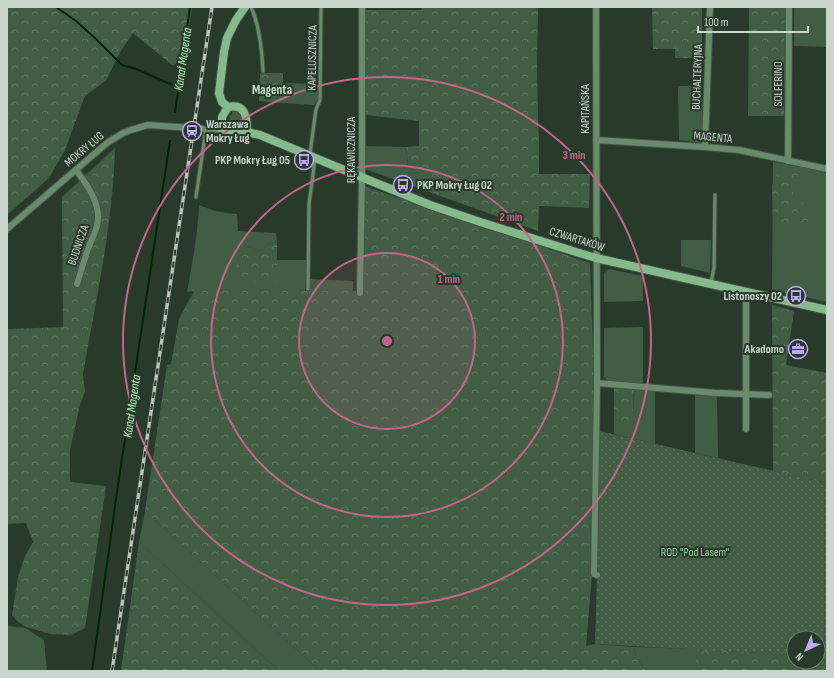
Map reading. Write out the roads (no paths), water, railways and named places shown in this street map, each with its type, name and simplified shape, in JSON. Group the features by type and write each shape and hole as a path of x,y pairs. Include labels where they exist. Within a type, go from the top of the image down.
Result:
{"street":[{"path":"228,107 221,99 218,90 224,52 236,20 245,7"},
{"name":"RĘKAWICZNICZA","path":"360,293 362,7"},
{"name":"KAPITAŃSKA","path":"596,7 597,460 594,574 597,575"},
{"name":"BUCHALTERYJNA","path":"705,147 710,7"},
{"name":"SOLFERINO","path":"788,161 789,7"},
{"path":"222,130 223,113 228,107 233,106 242,110 246,117 247,132"},
{"name":"MOKRY ŁUG","path":"7,229 107,143 118,136 148,125 191,128"},
{"name":"CZWARTAKÓW","path":"191,128 247,132 260,135 362,178 430,204 480,222 596,258 827,310"},
{"name":"MAGENTA","path":"596,140 739,150 827,169"},
{"name":"BUDNICZA","path":"76,170 95,199 98,212 97,226 77,284"},
{"path":"746,292 746,429"},
{"path":"597,383 708,393 769,395"}],"lane":[{"path":"251,7 255,14 262,49 263,71"},
{"name":"KAPELUSZNICZA","path":"308,289 309,204 312,156 316,109 320,100 321,7"},
{"path":"196,197 206,128"},
{"path":"711,284 714,268 715,195"}],"waterway":[{"path":"56,7 76,21 122,65 136,69 177,87"},
{"name":"Kanał Magenta","path":"175,112 190,7"},
{"name":"Kanał Magenta","path":"92,671 118,485 170,141"}],"railway":[{"path":"112,671 212,7"}],"place":[{"name":"Warszawa Mokry Ług","path":"192,131"},
{"name":"PKP Mokry Ług 05","path":"304,160"},
{"name":"PKP Mokry Ług 02","path":"403,185"},
{"name":"Listonoszy 02","path":"796,296"},
{"name":"Akadomo","path":"798,349"}],"district":[{"name":"Magenta","path":"272,89"}],"park label":[{"name":"ROD \"Pod Lasem\"","path":"695,552"}]}
